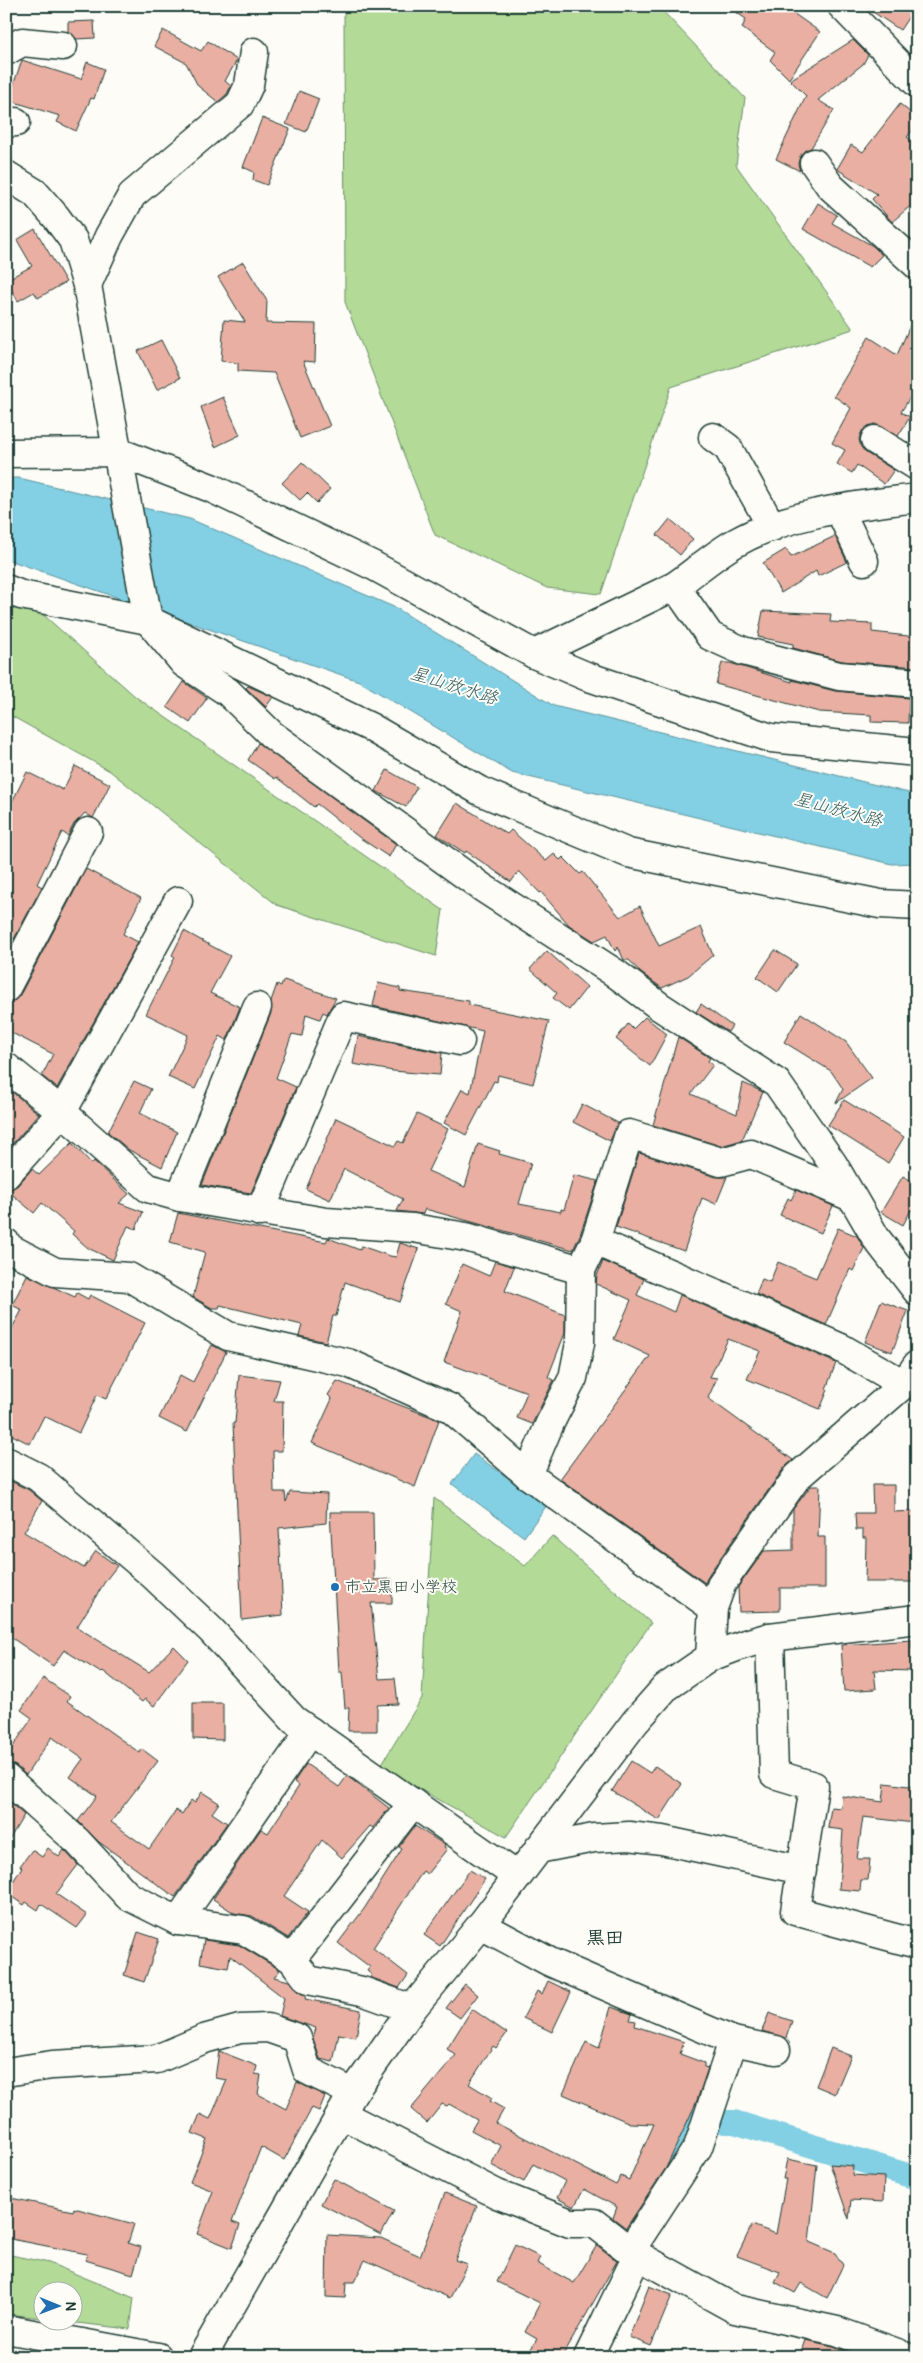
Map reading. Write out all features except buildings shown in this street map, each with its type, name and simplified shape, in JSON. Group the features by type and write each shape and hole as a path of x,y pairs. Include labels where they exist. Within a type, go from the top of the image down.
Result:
{"street":[{"path":"842,6 917,84"},
{"path":"6,28 6,44"},
{"path":"6,51 22,42 63,46"},
{"path":"87,285 109,236 132,195 240,104 249,85 254,52"},
{"path":"814,163 830,186 917,265"},
{"path":"6,175 35,193 73,240 87,285 148,620 184,663 228,692 280,740 483,888 615,973 659,1006 777,1083 833,1164 876,1238 917,1292"},
{"path":"713,437 728,448 772,527"},
{"path":"875,440 917,466"},
{"path":"6,453 118,452 211,488 366,562 534,654 586,676 771,738 917,752"},
{"path":"534,654 675,586 734,544 772,527 839,508 917,498"},
{"path":"839,508 864,561"},
{"path":"675,586 710,636 743,651 839,676 917,683"},
{"path":"6,589 21,595 148,620 370,727 480,791 628,853 880,904 917,906"},
{"path":"6,988 88,832"},
{"path":"6,1175 62,1112 178,902"},
{"path":"180,1197 257,1006"},
{"path":"260,1212 342,1016 460,1041"},
{"path":"6,1067 62,1112 148,1188 180,1197 260,1212 326,1222 413,1228 466,1237 581,1270"},
{"path":"528,1475 550,1423 574,1378 580,1342 581,1270 595,1241 629,1134 721,1162 750,1154 851,1197"},
{"path":"595,1241 841,1348 910,1375 797,1477 722,1583 713,1608 710,1657"},
{"path":"7,1248 55,1272 129,1277 228,1336 348,1363 450,1408 528,1475 713,1608"},
{"path":"6,1461 38,1477 152,1575 211,1630 294,1720 517,1876"},
{"path":"202,2357 347,2104 412,2009 481,1925 635,1722 665,1688 710,1657 770,1638 917,1619"},
{"path":"770,1638 774,1774 814,1786 795,1911 917,1944"},
{"path":"178,1922 310,1731"},
{"path":"6,1778 77,1841 128,1896 178,1922 244,1930 292,1958 308,1980 362,1990 412,2009"},
{"path":"292,1958 413,1803"},
{"path":"538,1849 594,1838 629,1836 662,1840 802,1870"},
{"path":"481,1925 550,1962 733,2041 776,2050"},
{"path":"6,2072 52,2065 157,2059 204,2039 240,2029 268,2028 297,2038 306,2070 347,2104 497,2194 570,2223 594,2223 634,2252 735,2309 837,2331 908,2357"},
{"path":"588,2357 634,2252 698,2147 733,2041"},
{"path":"6,2329 158,2357"}],"green space":[{"path":"344,6 658,6 745,98 736,165 853,329 671,387 601,594 547,588 435,535 345,302"},
{"path":"6,590 21,595 136,697 443,910 436,956 277,905 110,771 6,713"},
{"path":"434,1498 525,1566 552,1536 651,1623 506,1837 380,1767 422,1698"},
{"path":"6,2254 49,2263 134,2298 130,2329 82,2324 82,2280 32,2280 32,2317 6,2314"}],"water":[{"name":"星山放水路","path":"6,478 19,478 190,519 396,608 554,706 917,795 917,863 892,864 512,773 359,681 6,559"},
{"path":"474,1454 547,1505 524,1537 452,1484"}],"waterway":[{"path":"668,2175 693,2122"},
{"path":"725,2122 734,2122 917,2178"}],"place":[{"name":"市立黒田小学校","path":"335,1587"}],"district":[{"name":"黒田","path":"605,1938"}]}
